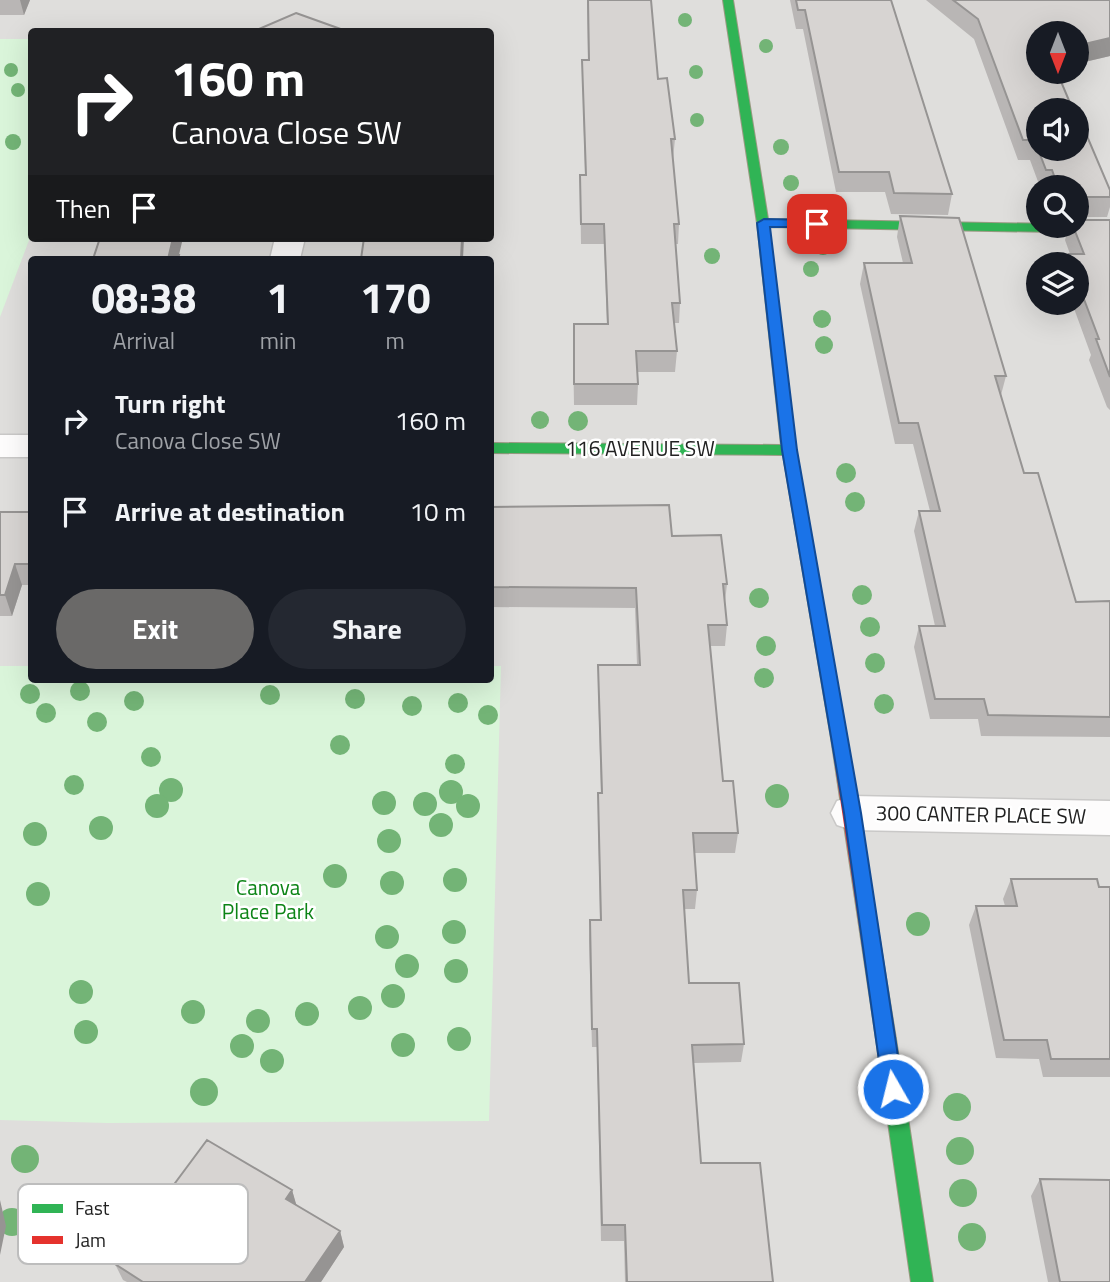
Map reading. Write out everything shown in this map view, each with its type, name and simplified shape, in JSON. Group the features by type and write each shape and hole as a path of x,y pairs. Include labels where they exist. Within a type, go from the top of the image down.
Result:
{"street":[{"path":"728,0 764,223 789,450 852,813 922,1282"},
{"path":"764,223 1110,229"},
{"path":"0,446 28,446"},
{"name":"116 AVENUE SW","path":"494,448 789,450"},
{"name":"300 CANTER PLACE SW","path":"852,813 1110,818"}],"shaded area":[{"path":"0,0 1110,0 1110,1282 0,1282"}],"green space":[{"path":"0,39 28,39 28,242 0,317"},
{"name":"Canova Place Park","path":"0,666 28,666 28,683 494,683 494,666 501,666 489,1121 107,1123 0,1120"}],"building":[{"path":"588,0 651,0 658,79 667,78 675,139 671,139 679,224 674,224 680,303 672,303 677,351 636,351 638,384 574,384 574,324 608,324 604,224 581,224 580,175 586,175 582,60 589,60"},
{"path":"796,0 891,0 952,194 894,193 889,172 839,172 805,10 798,10"},
{"path":"953,0 1110,0 1110,38 1089,43 1089,21 1026,21 1026,84 1062,84 1068,98 1026,98 1026,140 1023,140 978,19"},
{"path":"296,13 338,28 261,28"},
{"path":"1089,141 1110,190 1110,197 1089,197 1089,175 1054,175 1052,170 1046,170 1043,161 1089,161"},
{"path":"900,216 959,218 1006,376 995,376 1024,473 1038,473 1076,602 1110,601 1110,717 988,715 984,699 935,699 919,626 945,626 919,511 940,511 918,423 899,423 864,263 912,263"},
{"path":"1089,220 1110,220 1110,377 1089,312 1089,252 1083,252 1078,238 1089,238"},
{"path":"99,242 172,242 169,255 179,255 94,256"},
{"path":"363,242 462,242 461,256 361,256"},
{"path":"669,505 672,536 721,535 727,584 723,584 727,625 708,625 723,781 733,781 738,833 693,833 697,890 683,890 689,983 739,983 744,1044 692,1045 701,1163 760,1163 773,1282 627,1282 625,1225 602,1225 597,1029 592,1029 590,920 601,920 598,793 602,793 598,665 640,665 636,588 494,587 494,507"},
{"path":"0,512 28,512 28,564 15,564 5,595 0,595"},
{"path":"1011,879 1097,879 1099,887 1110,887 1110,1059 1051,1059 1047,1040 1004,1040 976,906 1017,906"},
{"path":"207,1140 292,1190 286,1199 340,1231 305,1282 143,1282 115,1264 248,1264 248,1184 174,1184"},
{"path":"1040,1179 1110,1180 1110,1282 1060,1282"}],"traffic: fast":[{"path":"728,0 763,223 789,450 839,738"},
{"path":"763,223 1110,229"},
{"path":"494,448 789,450"},
{"path":"886,1039 922,1282"}],"traffic: jam":[{"path":"839,738 886,1039"}],"route":[{"path":"817,224 764,223 789,450 852,813 893,1089"}]}
